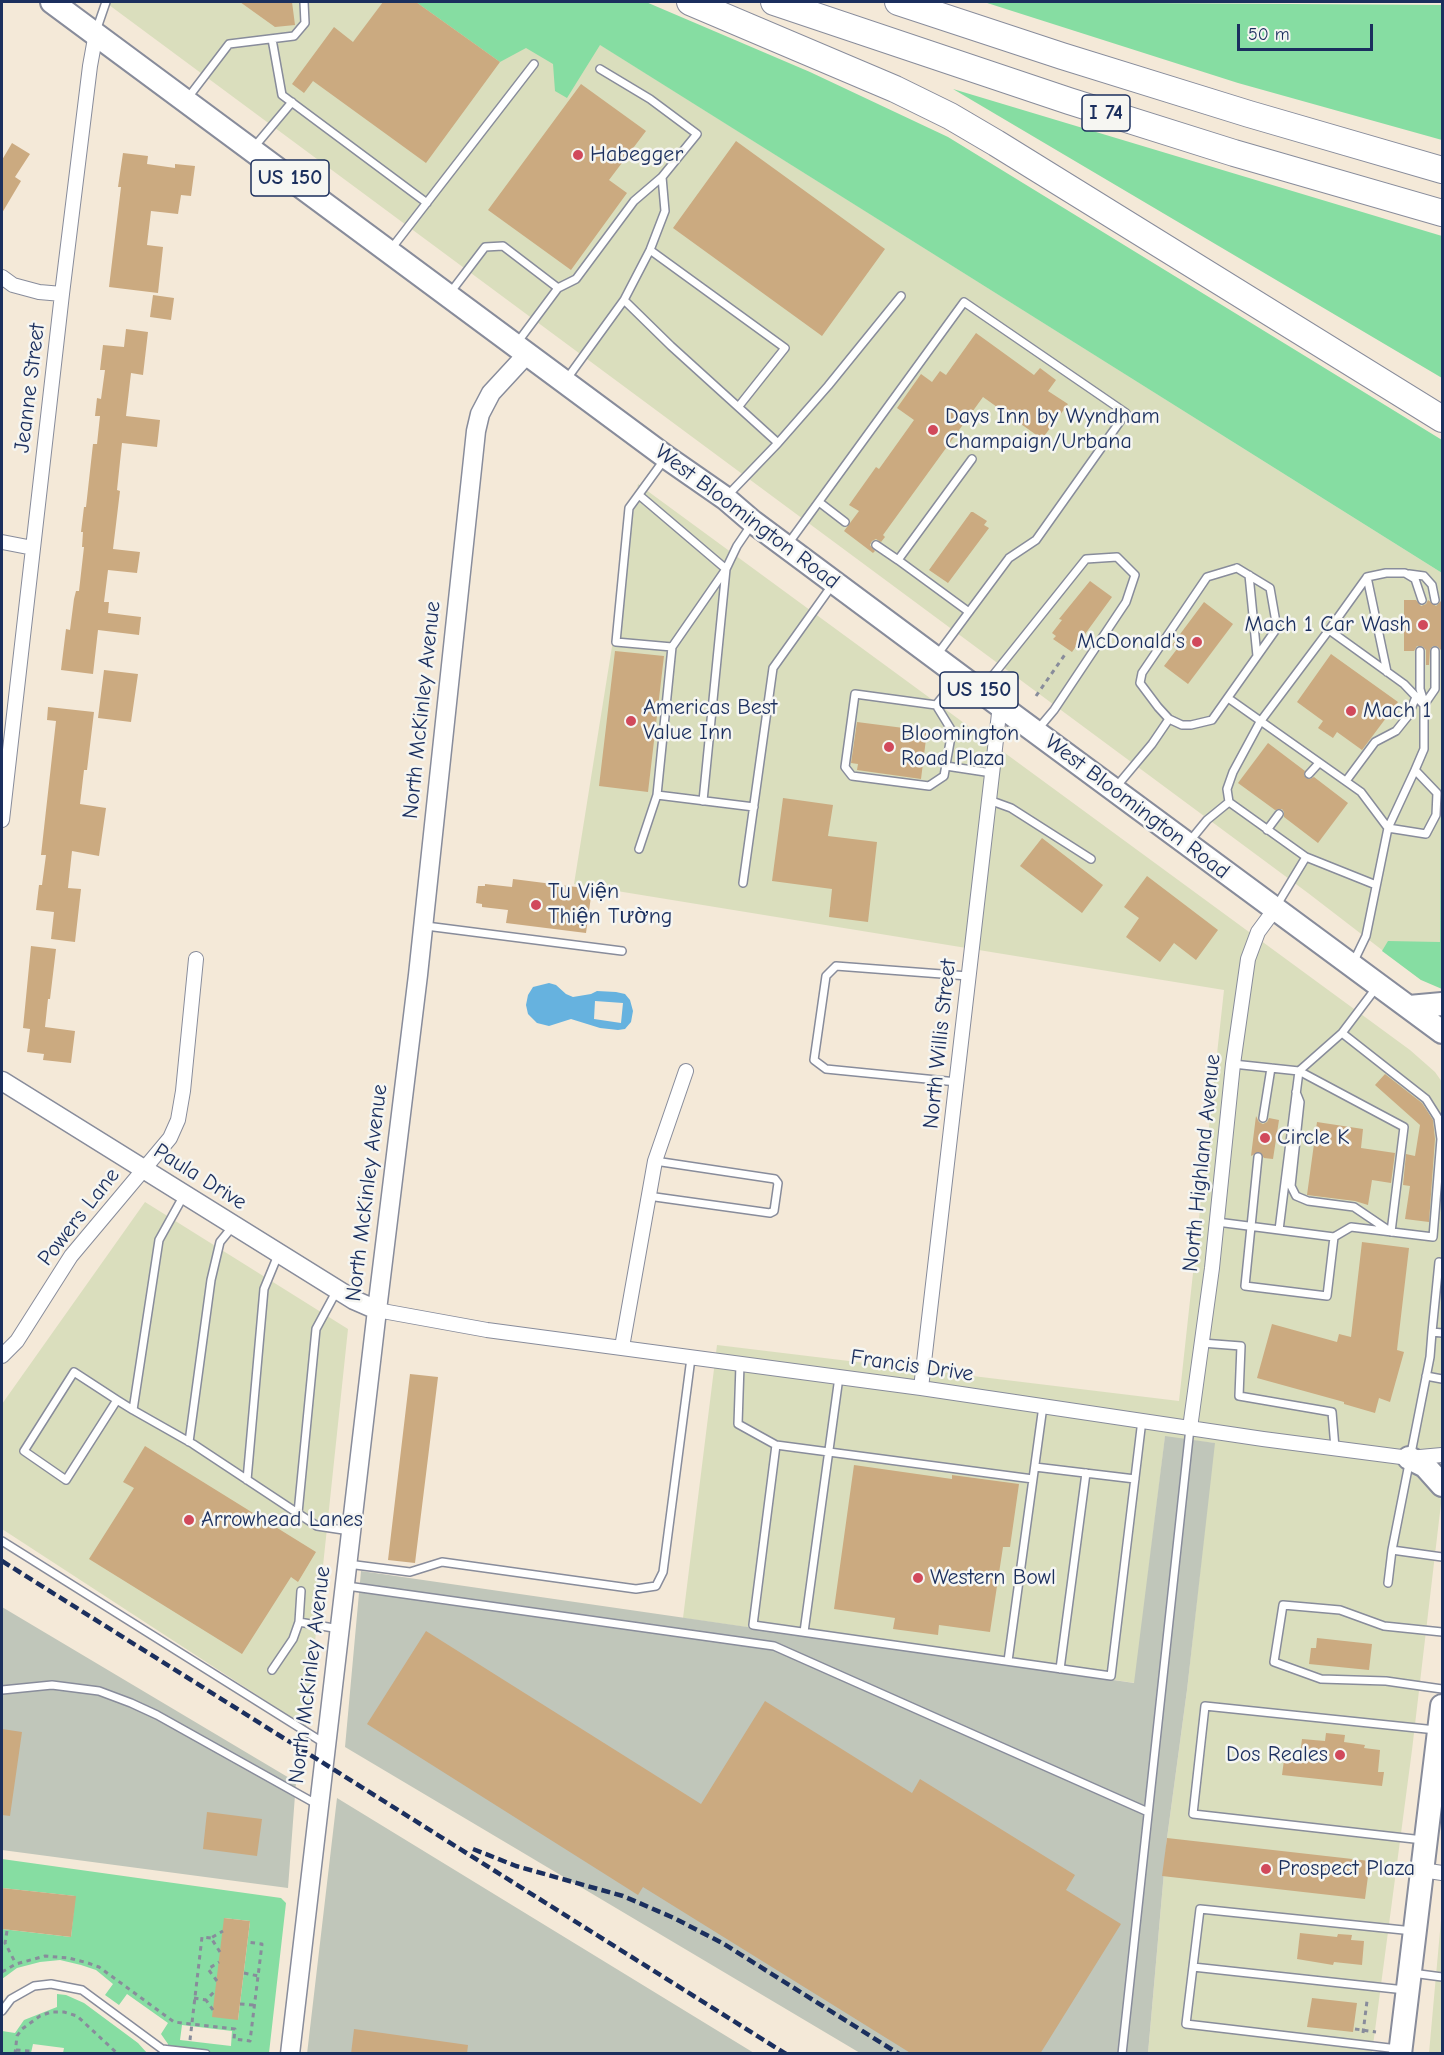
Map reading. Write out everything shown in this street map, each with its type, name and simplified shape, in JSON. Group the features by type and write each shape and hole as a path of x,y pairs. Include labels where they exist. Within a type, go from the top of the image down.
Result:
{"highway":[{"path":"690,2 895,89 950,116 996,142 1443,419"},
{"name":"I 74","path":"774,2 1069,101 1233,153 1443,213"},
{"name":"I 74","path":"898,2 1249,114 1443,171"}],"main road":[{"name":"West Bloomington Road","path":"52,2 666,457 725,498 753,522 1437,1029"},
{"path":"1409,1007 1443,1004"},
{"path":"1437,1029 1443,1046"},
{"path":"1409,1458 1430,1471 1443,1485"},
{"path":"1400,2051 1415,1931 1432,1872 1426,1840 1432,1815 1439,1762 1443,1706"}],"street":[{"name":"Jeanne Street","path":"2,820 3,793 62,294 96,33"},
{"path":"2,278 14,285 39,292 62,294"},
{"name":"North McKinley Avenue","path":"290,2054 423,926 476,431 480,414 491,393 521,349"},
{"path":"2,542 33,548"},
{"name":"North Willis Street","path":"921,1388 1000,705"},
{"name":"North Highland Avenue","path":"1190,1428 1217,1222 1233,1064 1248,959 1258,932 1275,909"},
{"name":"Powers Lane","path":"2,1356 17,1341 71,1256 170,1138 178,1120 196,959"},
{"path":"622,1347 655,1161 686,1071"},
{"name":"Paula Drive","path":"2,1081 354,1300 377,1310"},
{"name":"Francis Drive","path":"377,1310 487,1330 921,1388 1335,1448 1409,1458 1443,1455"}],"lane":[{"path":"96,33 106,2"},
{"path":"186,101 229,44 294,36 305,23 304,2"},
{"path":"272,39 282,95 427,203"},
{"path":"389,251 534,64"},
{"path":"521,349 558,288 576,279 634,201 662,177 697,134 650,99 600,69"},
{"path":"252,149 292,102"},
{"path":"564,381 624,300 650,250 665,211 662,177"},
{"path":"449,295 485,247 503,246 558,288"},
{"path":"650,250 785,348 739,406"},
{"path":"725,498 828,386 902,296"},
{"path":"624,300 778,443"},
{"path":"786,546 964,302 1126,413 1036,540 1009,558 935,657"},
{"path":"666,457 629,508 616,642 672,647"},
{"path":"898,560 972,459"},
{"path":"639,495 726,569"},
{"path":"819,502 845,522"},
{"path":"639,849 657,795 672,647 726,569 737,546 753,522"},
{"path":"876,545 969,612"},
{"path":"981,691 1086,559 1117,557 1135,575 1126,602 1054,710 1036,732"},
{"path":"1237,568 1270,588 1277,628 1257,656 1212,720 1191,725 1182,725 1169,719 1140,683 1142,673 1207,577 1237,568"},
{"path":"703,801 726,569"},
{"path":"1376,885 1306,857 1229,802 1227,789 1233,772 1260,722 1366,577 1386,573 1424,576 1432,585 1435,600"},
{"path":"1405,573 1415,579 1422,600"},
{"path":"1249,575 1257,656"},
{"path":"1366,577 1387,672"},
{"path":"743,883 773,668 834,582"},
{"path":"1329,630 1404,684 1424,705"},
{"path":"1352,965 1366,936 1388,828 1424,749 1420,651"},
{"path":"1424,705 1435,689 1435,651"},
{"path":"936,705 960,676"},
{"path":"855,694 936,705 952,731 944,776 929,786 852,776 845,767 855,694"},
{"path":"1346,781 1375,742 1396,731 1408,716 1416,696"},
{"path":"1228,698 1361,792 1388,828 1426,834 1436,815 1437,793 1415,770"},
{"path":"1115,789 1152,744 1169,719"},
{"path":"1309,774 1319,763"},
{"path":"946,766 992,773"},
{"path":"657,795 754,807"},
{"path":"989,800 1011,808 1091,859"},
{"path":"1187,844 1207,820 1229,802"},
{"path":"1267,830 1279,814"},
{"path":"1275,909 1306,857"},
{"path":"423,926 622,951"},
{"path":"957,1082 826,1069 814,1060 825,976 836,966 969,975"},
{"path":"1279,1230 1299,1071 1342,1033 1379,985"},
{"path":"1217,1222 1334,1237 1351,1227 1433,1237 1441,1139 1438,1118 1426,1099 1342,1033"},
{"path":"1233,1064 1299,1071 1404,1127 1391,1232"},
{"path":"1263,1118 1271,1068"},
{"path":"1296,1092 1300,1102 1291,1186 1296,1196 1308,1201 1354,1207 1391,1232"},
{"path":"1258,1157 1245,1286 1327,1296 1334,1237"},
{"path":"648,1196 770,1213 774,1211 778,1183 775,1179 655,1161"},
{"path":"133,1410 159,1240 184,1195"},
{"path":"189,1442 211,1280 220,1242 233,1226"},
{"path":"248,1480 264,1289 279,1254"},
{"path":"1388,1583 1392,1550 1426,1376 1439,1262"},
{"path":"298,1513 316,1329 337,1289"},
{"path":"1432,1332 1443,1333"},
{"path":"1202,1343 1241,1346 1239,1396 1332,1412 1335,1448"},
{"path":"347,1564 410,1572 442,1562 636,1588 656,1586 663,1572 691,1358"},
{"path":"740,1365 738,1424 776,1445 1033,1479"},
{"path":"117,1400 66,1480 24,1451 74,1372 189,1442 317,1526 351,1532"},
{"path":"1426,1376 1443,1378"},
{"path":"804,1632 839,1377"},
{"path":"1008,1661 1043,1406"},
{"path":"776,1445 753,1624 1111,1676 1142,1420"},
{"path":"1122,2054 1190,1428"},
{"path":"1035,1467 1135,1479"},
{"path":"1060,1669 1086,1473"},
{"path":"2,1541 326,1744"},
{"path":"1392,1550 1443,1557"},
{"path":"344,1586 774,1646 1148,1812"},
{"path":"272,1670 293,1639 299,1622 301,1591"},
{"path":"1443,1632 1384,1626 1340,1610 1283,1605 1275,1662 1321,1679 1386,1681 1443,1689"},
{"path":"299,1622 339,1629"},
{"path":"2,1690 52,1685 99,1691 158,1715 319,1805"},
{"path":"1426,1840 1192,1814 1205,1706 1441,1718"},
{"path":"1400,2051 1186,2025 1200,1909 1415,1931"},
{"path":"1193,1967 1409,1982 1443,1977"},
{"path":"2,2012 11,1999 34,1986 51,1984 81,1990 162,2051 206,2054"}],"path":[{"path":"1036,696 1066,653"},
{"path":"7,1931 5,1943 16,1964"},
{"path":"188,2051 202,1937 211,1938 223,1931"},
{"path":"211,1938 220,1952"},
{"path":"2,1972 16,1964 45,1956 69,1958 88,1963 99,1967 174,2022 235,2029 234,2039 250,2041 262,1944 247,1942"},
{"path":"198,1968 208,1969 219,1962"},
{"path":"208,1969 217,1981"},
{"path":"244,1974 258,1976"},
{"path":"206,2000 216,1990"},
{"path":"194,1998 206,2000 213,2010"},
{"path":"1363,2037 1367,2001"},
{"path":"240,2004 254,2005"},
{"path":"30,2051 15,2052 17,2036 28,2023 51,2012 64,2012 77,2016 118,2054"},
{"path":"1355,2029 1376,2032"}],"shaded area":[{"path":"105,2 527,2 599,44 1442,573 1440,942 1421,980 1308,893"},
{"path":"638,484 1410,1050 1435,1072 1442,1082 1442,1495 1412,1750 1372,2053 1148,2053 1167,1838 1187,1690 1214,1443 1165,1437 1135,1683 683,1618 717,1345 1179,1401 1224,990 574,884"},
{"path":"145,1202 348,1329 306,1727 2,1529 2,1404"},
{"path":"1165,1436 1215,1443 1187,1690 1167,1838 1148,2053 860,2053 345,1747 361,1571 1134,1683"},
{"path":"2,1607 296,1782 288,1888 2,1850"},
{"path":"337,1798 754,2053 307,2054"},
{"path":"1442,1909 1442,2053 1429,2053"}],"green space":[{"path":"416,2 646,2 810,72 948,137 1442,440 1442,573 600,45 567,98 555,91 553,64 526,48 500,62"},
{"path":"984,2 1442,5 1442,140 1238,83"},
{"path":"953,89 1442,236 1442,378"},
{"path":"1442,573 1442,989 1421,980 1382,951 1388,941 1440,942"},
{"path":"2,1859 281,1898 286,1903 269,2053 168,2053 168,2044 161,2034 168,2023 127,1994 119,2005 105,1995 113,1984 96,1970 81,1965 60,1960 40,1962 17,1968 2,1979 2,1929 71,1937 75,1896 2,1888","holes":["224,1918 250,1921 238,2020","182,2025 232,2031 231,2046 180,2040"]},
{"path":"57,1994 66,1995 84,2003 138,2043 147,2053 63,2053 64,2048 33,2044 31,2053 2,2053 2,2031 15,2033 24,2020 57,2007"}],"water":[{"path":"549,983 573,997 597,991 625,994 630,1000 633,1011 631,1022 625,1029 618,1030 600,1028 571,1019 549,1026 537,1023 528,1014 526,1005 533,987","holes":["595,1001 623,1003 621,1023 594,1019"]}],"building":[{"path":"240,2 292,2 295,25 275,27"},
{"path":"383,2 416,2 500,62 426,163 313,81 304,93 292,84 334,27 353,42"},
{"name":"Habegger","path":"581,84 646,131 609,180 627,193 571,270 488,210"},
{"path":"736,141 885,249 822,336 673,228"},
{"path":"12,143 30,154 15,177 21,181 2,213 2,160"},
{"path":"123,153 148,156 147,164 175,168 175,164 195,166 191,196 181,195 178,214 151,211 147,245 163,247 158,293 109,287"},
{"path":"153,295 174,298 171,320 150,317"},
{"path":"126,329 148,332 143,375 131,373 126,416 160,420 157,447 122,443 117,490 120,491 113,549 140,552 137,573 108,570 104,602 109,602 108,613 141,617 139,635 98,630 93,674 61,670 66,629 70,630 74,599 76,591 79,591 84,547 82,547 83,532 81,532 93,444 97,444 100,416 95,416 97,398 101,399 105,370 100,370 103,345 124,347"},
{"name":"Days Inn by Wyndham Champaign/Urbana","path":"976,333 1034,375 1040,368 1056,380 1048,391 1068,404 1042,439 983,397 883,535 885,537 881,542 876,539 872,541 870,545 875,551 873,553 844,531 859,511 849,505 876,467 879,469 914,420 897,408 921,374 932,382 940,371 946,375"},
{"path":"971,512 987,521 984,525 989,528 948,583 929,570"},
{"path":"1090,581 1112,597 1072,652 1053,639 1056,636 1052,633 1062,620 1059,619"},
{"name":"Mach 1 Car Wash","path":"1404,600 1416,600 1421,606 1428,600 1436,606 1442,600 1442,665 1441,650 1437,646 1430,649 1429,665 1426,665 1426,650 1422,646 1417,646 1414,651 1404,651"},
{"name":"McDonald's","path":"1204,602 1233,624 1188,684 1164,666 1177,649 1172,645"},
{"name":"Americas Best Value Inn","path":"615,651 664,656 648,792 599,786"},
{"name":"Mach 1","path":"1331,654 1398,702 1362,750 1337,732 1333,738 1318,728 1323,721 1297,702"},
{"path":"104,670 138,674 131,722 98,718"},
{"path":"48,707 94,712 87,770 84,770 80,804 106,808 99,856 72,851 68,888 81,889 75,942 51,939 54,912 36,910 46,855 41,855 56,721 47,720"},
{"name":"Bloomington Road Plaza","path":"857,722 927,731 921,779 857,770 858,764 851,763"},
{"path":"1268,743 1305,771 1306,778 1314,777 1348,803 1318,843 1284,817 1282,809 1275,810 1238,783"},
{"path":"783,798 833,805 828,836 877,842 868,922 829,917 832,889 772,881"},
{"path":"1042,838 1103,885 1082,913 1020,866"},
{"path":"1147,876 1218,930 1196,960 1174,943 1160,962 1126,937 1139,918 1124,907"},
{"name":"Tu Viện Thiện Tường","path":"513,879 592,889 586,933 506,923 508,910 482,907 482,904 476,903 478,886 485,886 485,884 512,887"},
{"path":"31,946 56,949 45,1027 75,1031 71,1063 43,1060 44,1054 27,1052 30,1029 23,1028"},
{"path":"1385,1074 1422,1103 1433,1120 1435,1139 1429,1222 1405,1219 1410,1186 1403,1185 1406,1154 1415,1156 1420,1125 1375,1085"},
{"name":"Circle K","path":"1256,1116 1263,1124 1269,1118 1279,1120 1273,1159 1264,1158 1259,1152 1251,1156"},
{"path":"1317,1122 1363,1129 1361,1148 1395,1153 1391,1183 1372,1180 1368,1205 1355,1201 1307,1195"},
{"path":"1362,1242 1409,1248 1397,1350 1404,1352 1390,1402 1379,1398 1375,1413 1257,1378 1272,1324 1337,1342 1339,1334 1351,1337"},
{"path":"410,1374 438,1377 415,1563 388,1560"},
{"name":"Arrowhead Lanes","path":"145,1446 316,1552 298,1582 291,1577 242,1654 89,1559 134,1488 123,1482"},
{"name":"Western Bowl","path":"854,1465 952,1479 952,1475 1019,1484 1010,1547 1003,1547 990,1632 939,1625 938,1635 893,1629 895,1618 834,1609"},
{"path":"426,1631 701,1804 765,1701 912,1793 920,1779 1075,1875 1066,1890 1121,1924 1040,2054 912,2054 643,1887 638,1895 367,1724"},
{"path":"1317,1638 1372,1644 1369,1670 1309,1664 1311,1648 1316,1648"},
{"path":"2,1729 22,1732 10,1816 2,1815"},
{"name":"Dos Reales","path":"1326,1733 1345,1735 1344,1742 1380,1750 1378,1772 1384,1772 1382,1786 1282,1775 1284,1760 1299,1762 1302,1739 1325,1741"},
{"path":"207,1812 262,1819 257,1856 203,1849"},
{"name":"Prospect Plaza","path":"1167,1838 1370,1861 1365,1899 1162,1876"},
{"path":"2,1888 76,1896 71,1937 2,1929"},
{"path":"224,1918 250,1921 238,2020 212,2017"},
{"path":"1300,1933 1337,1937 1338,1934 1352,1935 1351,1940 1364,1941 1362,1965 1334,1962 1333,1965 1297,1959"},
{"path":"1312,1998 1357,2003 1353,2032 1307,2027"},
{"path":"354,2029 468,2045 467,2054 351,2054"}],"railway":[{"path":"2,1561 786,2054"},
{"path":"473,1849 516,1866 623,1896 674,1918 724,1944 899,2054"}],"place":[{"name":"Habegger","path":"578,155"},
{"name":"Days Inn by Wyndham Champaign/Urbana","path":"933,430"},
{"name":"Mach 1 Car Wash","path":"1423,625"},
{"name":"McDonald's","path":"1197,642"},
{"name":"Mach 1","path":"1351,711"},
{"name":"Americas Best Value Inn","path":"631,721"},
{"name":"Bloomington Road Plaza","path":"889,747"},
{"name":"Tu Viện Thiện Tường","path":"536,905"},
{"name":"Circle K","path":"1265,1138"},
{"name":"Arrowhead Lanes","path":"189,1520"},
{"name":"Western Bowl","path":"918,1578"},
{"name":"Dos Reales","path":"1340,1755"},
{"name":"Prospect Plaza","path":"1266,1869"}]}
